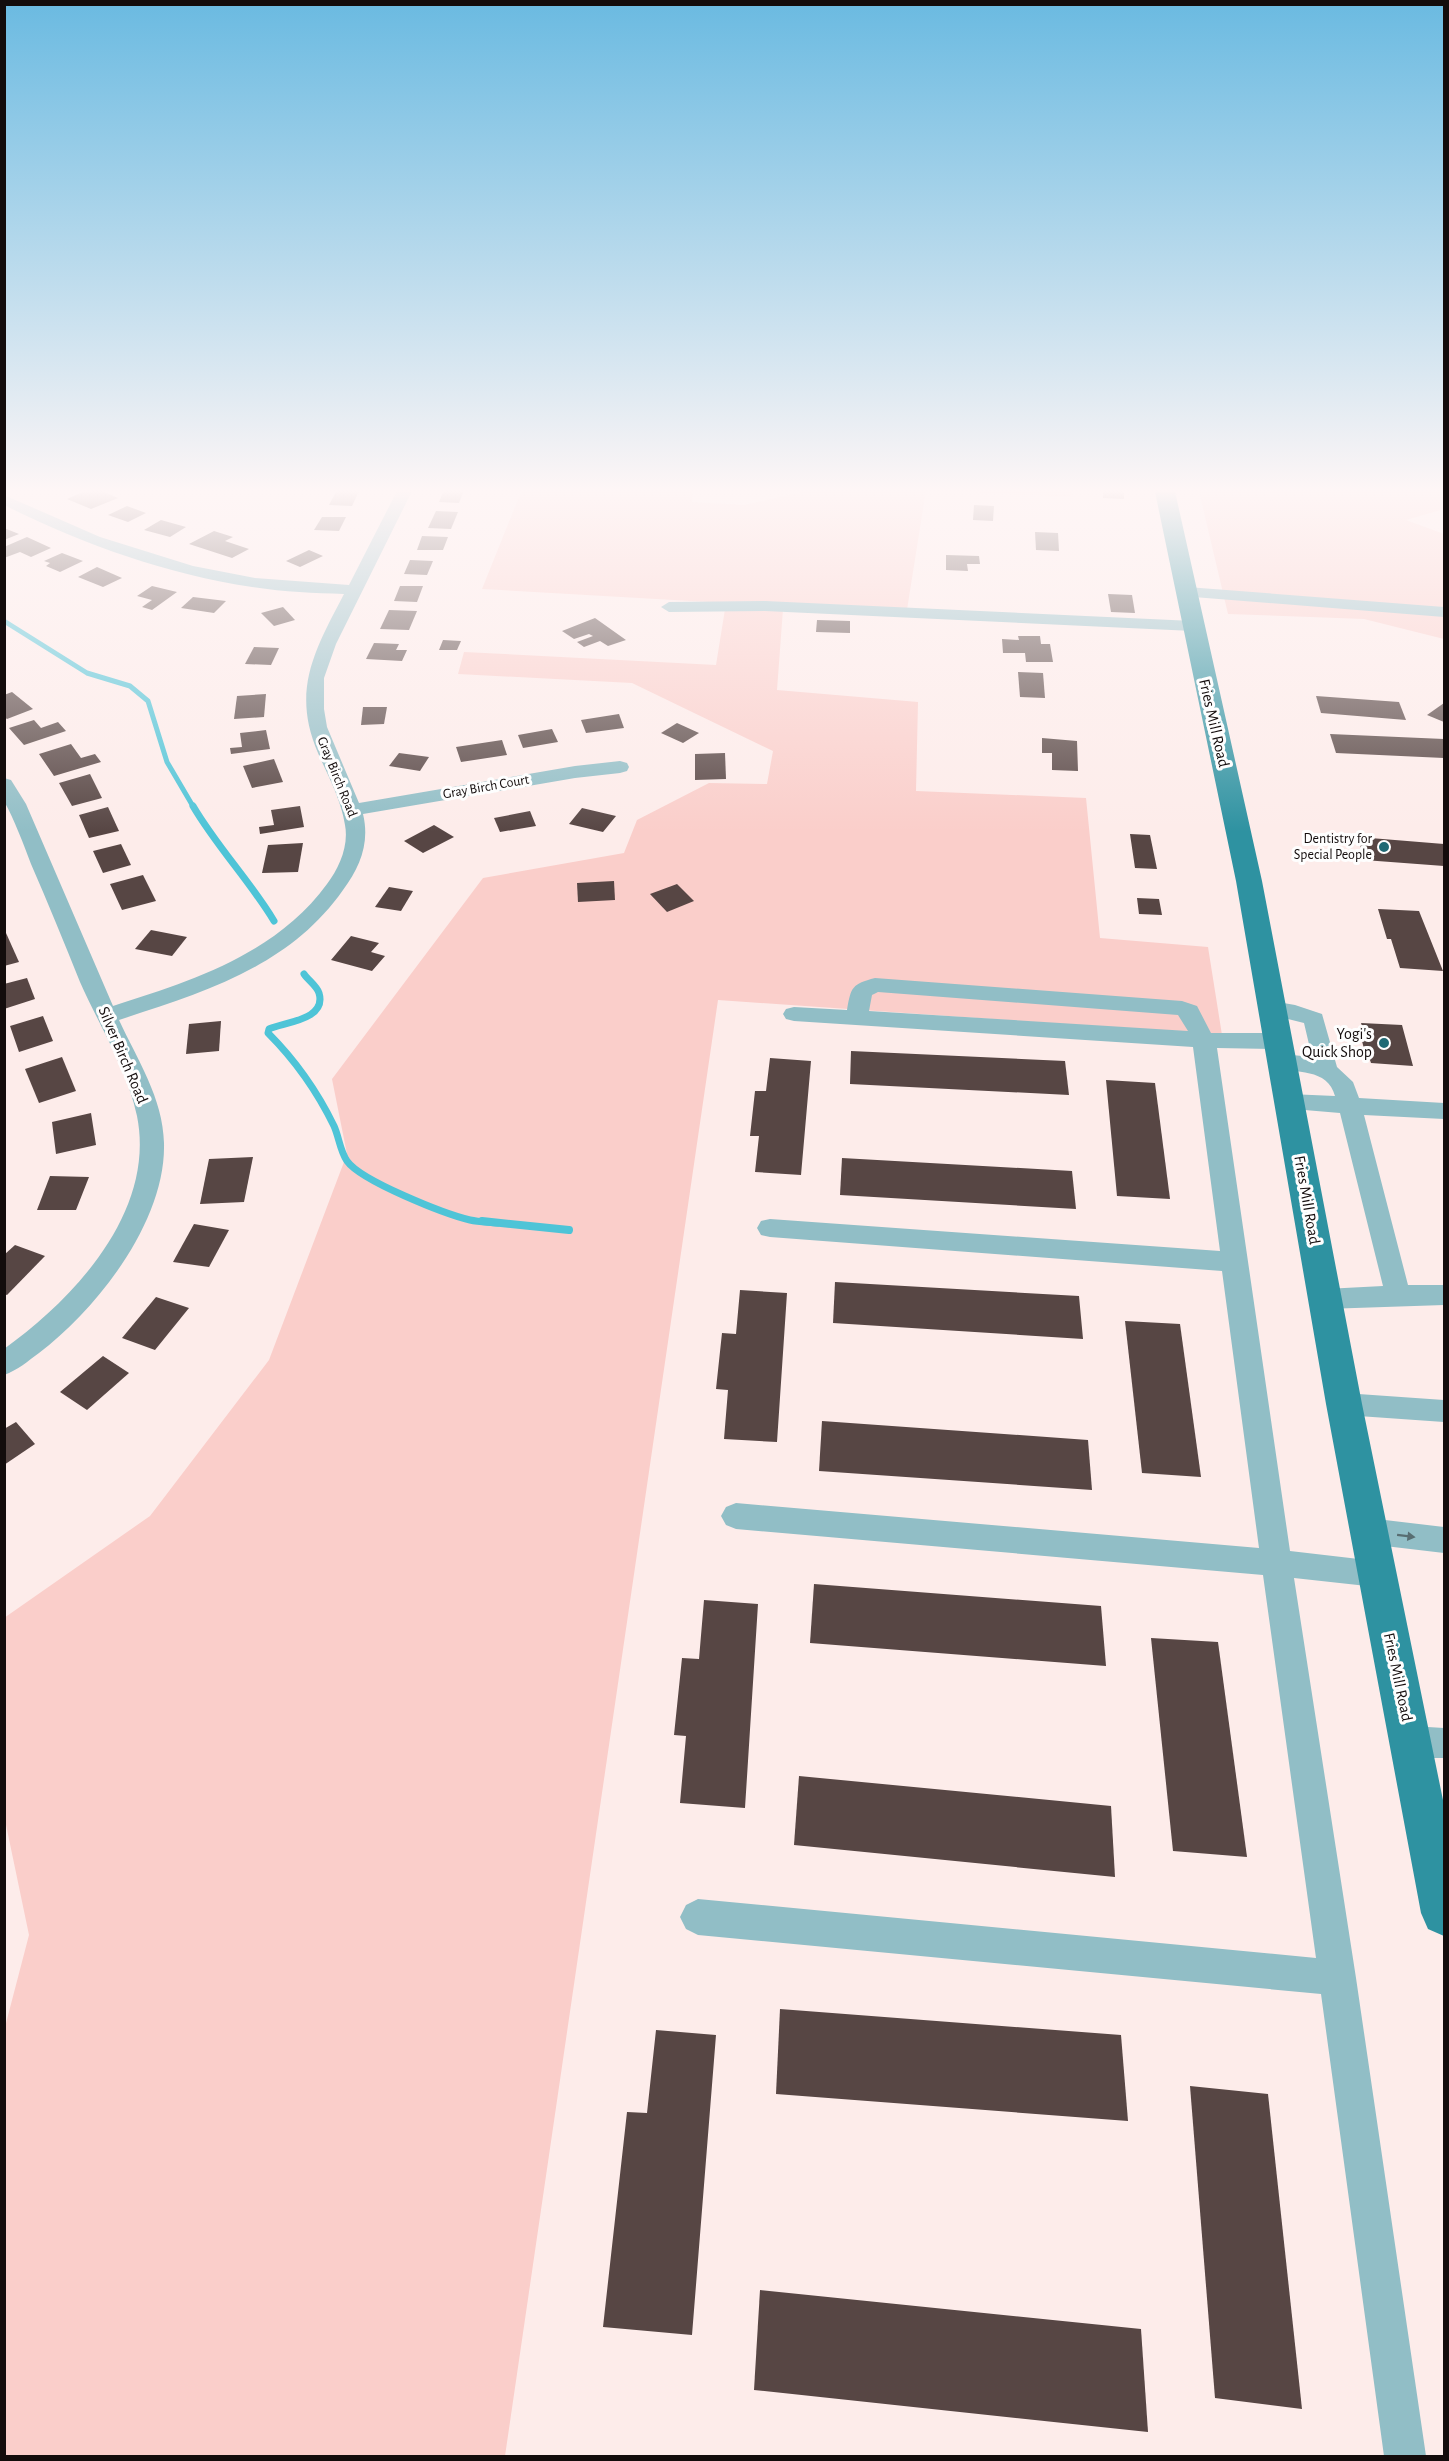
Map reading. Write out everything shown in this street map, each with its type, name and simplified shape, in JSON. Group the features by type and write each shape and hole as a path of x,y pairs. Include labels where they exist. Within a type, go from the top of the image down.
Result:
{"main road":[{"name":"Fries Mill Road","path":"1188,602 1249,881 1377,1574 1428,1743 1444,1913"}],"street":[{"name":"Gray Birch Road","path":"106,1016 176,994 231,972 292,934 327,899 347,869 356,837 352,810 319,732 314,689 321,658 349,602"},
{"path":"1313,602 1444,612"},
{"path":"669,607 765,606 1193,626"},
{"name":"Gray Birch Court","path":"352,810 575,772 620,767"},
{"name":"Silver Birch Road","path":"4,784 16,804 106,1016 136,1079 149,1119 151,1156 143,1198 123,1239 77,1303 4,1364"},
{"path":"857,1018 861,991 875,985 1182,1008 1189,1011 1204,1040 1233,1262 1338,1978 1405,2457"},
{"path":"1272,1008 1295,1012 1314,1019 1326,1068 1344,1088 1351,1106 1398,1295"},
{"path":"794,1014 1204,1040 1280,1052 1302,1062 1326,1068"},
{"path":"1289,1102 1444,1112"},
{"path":"770,1228 1233,1262"},
{"path":"1325,1299 1444,1295"},
{"path":"1344,1404 1444,1411"},
{"path":"736,1516 1278,1563 1377,1574"},
{"path":"1368,1531 1444,1540"},
{"path":"698,1917 1338,1978"}],"shaded area":[{"path":"706,602 908,602 906,616 783,609 777,690 918,702 916,791 1086,798 1100,938 1208,947 1222,1035 718,1000 505,2456 5,2456 5,2027 29,1935 5,1820 4,1618 150,1516 269,1360 347,1154 332,1079 483,878 624,853 637,820 709,783 767,784 773,751 632,683 458,674 464,652 716,665 726,603"},
{"path":"1225,602 1444,602 1444,639 1364,619 1228,614"}],"building":[{"path":"149,602 163,602 152,610 142,607"},
{"path":"188,602 225,602 214,613 181,608"},
{"path":"1109,602 1133,602 1135,613 1111,612"},
{"path":"283,607 295,620 274,626 261,613"},
{"path":"389,610 417,611 409,630 380,629"},
{"path":"595,618 626,640 608,646 600,641 584,647 577,642 593,636 589,634 574,639 562,631"},
{"path":"817,620 850,621 850,633 816,632"},
{"path":"1018,636 1040,636 1041,644 1050,644 1053,662 1026,662 1025,653 1003,653 1002,639 1019,640"},
{"path":"443,640 461,641 457,650 439,650"},
{"path":"374,643 399,644 396,650 407,650 402,661 366,659"},
{"path":"254,647 279,648 271,665 245,664"},
{"path":"1018,672 1043,673 1045,698 1020,697"},
{"path":"12,692 33,709 7,719 4,717 4,695"},
{"path":"266,694 264,717 234,719 237,696"},
{"path":"1316,696 1399,702 1406,720 1321,713"},
{"path":"1444,703 1444,722 1427,715"},
{"path":"363,707 387,707 384,724 361,725"},
{"path":"619,714 624,728 586,733 581,720"},
{"path":"34,720 41,728 58,722 66,731 24,745 9,728"},
{"path":"677,723 699,733 683,743 661,733"},
{"path":"552,729 558,742 523,748 518,735"},
{"path":"266,730 270,749 231,754 230,748 242,747 240,733"},
{"path":"1330,734 1444,739 1444,758 1336,753"},
{"path":"1042,738 1077,741 1078,771 1052,770 1052,753 1042,753"},
{"path":"502,740 507,755 461,762 456,747"},
{"path":"71,744 81,758 95,754 101,762 54,776 39,754"},
{"path":"399,753 429,757 420,771 389,766"},
{"path":"725,753 726,779 695,780 695,754"},
{"path":"274,759 283,782 252,788 243,766"},
{"path":"90,774 102,798 72,806 59,783"},
{"path":"300,806 304,827 260,834 259,827 274,825 271,810"},
{"path":"108,807 119,831 89,838 79,815"},
{"path":"582,808 616,816 603,832 569,824"},
{"path":"530,811 536,826 500,832 494,818"},
{"path":"434,825 454,837 423,853 404,841"},
{"path":"1130,834 1150,835 1157,869 1135,868"},
{"path":"1358,837 1444,844 1444,866 1364,860"},
{"path":"303,843 298,872 262,873 268,845"},
{"path":"121,844 131,865 103,873 93,851"},
{"path":"143,875 156,901 122,910 110,884"},
{"path":"614,881 615,900 578,902 577,883"},
{"path":"677,884 694,901 667,912 650,894"},
{"path":"389,887 413,891 401,911 375,907"},
{"path":"1137,898 1159,899 1162,915 1139,914"},
{"path":"1378,909 1419,911 1443,971 1400,968 1391,939 1387,939"},
{"path":"151,930 187,937 172,956 135,949"},
{"path":"6,933 19,962 4,966 4,934"},
{"path":"351,936 379,943 371,952 385,956 372,971 331,960"},
{"path":"27,978 35,999 4,1009 4,984"},
{"path":"43,1016 53,1041 19,1052 10,1026"},
{"path":"221,1021 219,1051 186,1054 189,1024"},
{"name":"Yogi's Quick Shop","path":"1361,1023 1402,1025 1413,1066 1371,1063 1369,1057 1366,1057 1359,1029 1363,1029"},
{"path":"851,1051 1065,1061 1069,1095 850,1084"},
{"path":"62,1057 76,1091 39,1103 25,1069"},
{"path":"770,1058 811,1061 801,1175 755,1172 759,1136 750,1136 755,1091 766,1091"},
{"path":"1106,1080 1155,1083 1170,1199 1117,1196"},
{"path":"91,1113 96,1145 56,1154 52,1122"},
{"path":"253,1157 244,1202 200,1204 209,1159"},
{"path":"842,1158 1072,1171 1076,1209 840,1195"},
{"path":"50,1176 89,1177 76,1210 37,1210"},
{"path":"194,1224 229,1230 209,1267 173,1262"},
{"path":"15,1245 45,1256 7,1295 4,1294 4,1255"},
{"path":"835,1282 1079,1296 1083,1339 833,1323"},
{"path":"740,1290 787,1293 777,1442 724,1439 728,1390 716,1389 722,1333 736,1334"},
{"path":"156,1297 189,1308 155,1350 122,1338"},
{"path":"1125,1321 1180,1324 1201,1477 1142,1473"},
{"path":"103,1356 129,1373 87,1410 60,1392"},
{"path":"822,1421 1088,1440 1092,1490 819,1471"},
{"path":"16,1422 35,1444 4,1465 4,1429"},
{"path":"814,1584 1101,1606 1106,1666 810,1643"},
{"path":"704,1600 758,1604 745,1808 680,1803 686,1736 674,1735 682,1658 699,1659"},
{"path":"1151,1638 1218,1642 1247,1857 1173,1851"},
{"path":"799,1776 1111,1806 1115,1877 794,1845"},
{"path":"780,2009 1121,2035 1128,2121 776,2094"},
{"path":"656,2030 716,2035 692,2335 603,2327 627,2112 647,2113"},
{"path":"1190,2086 1268,2094 1302,2409 1215,2398"},
{"path":"760,2290 1141,2329 1148,2432 754,2390"}],"waterway":[{"path":"4,621 87,673 130,686 148,701 167,762 194,808"},
{"path":"193,806 274,921"},
{"path":"304,974 319,993 320,1002 317,1009 303,1018 269,1029 268,1033 296,1065 321,1101 334,1126 347,1161 355,1169 385,1187 424,1204 470,1220 497,1223"},
{"path":"482,1221 569,1230"}],"place":[{"name":"Dentistry for Special People","path":"1384,847"},
{"name":"Yogi's Quick Shop","path":"1384,1043"}]}
